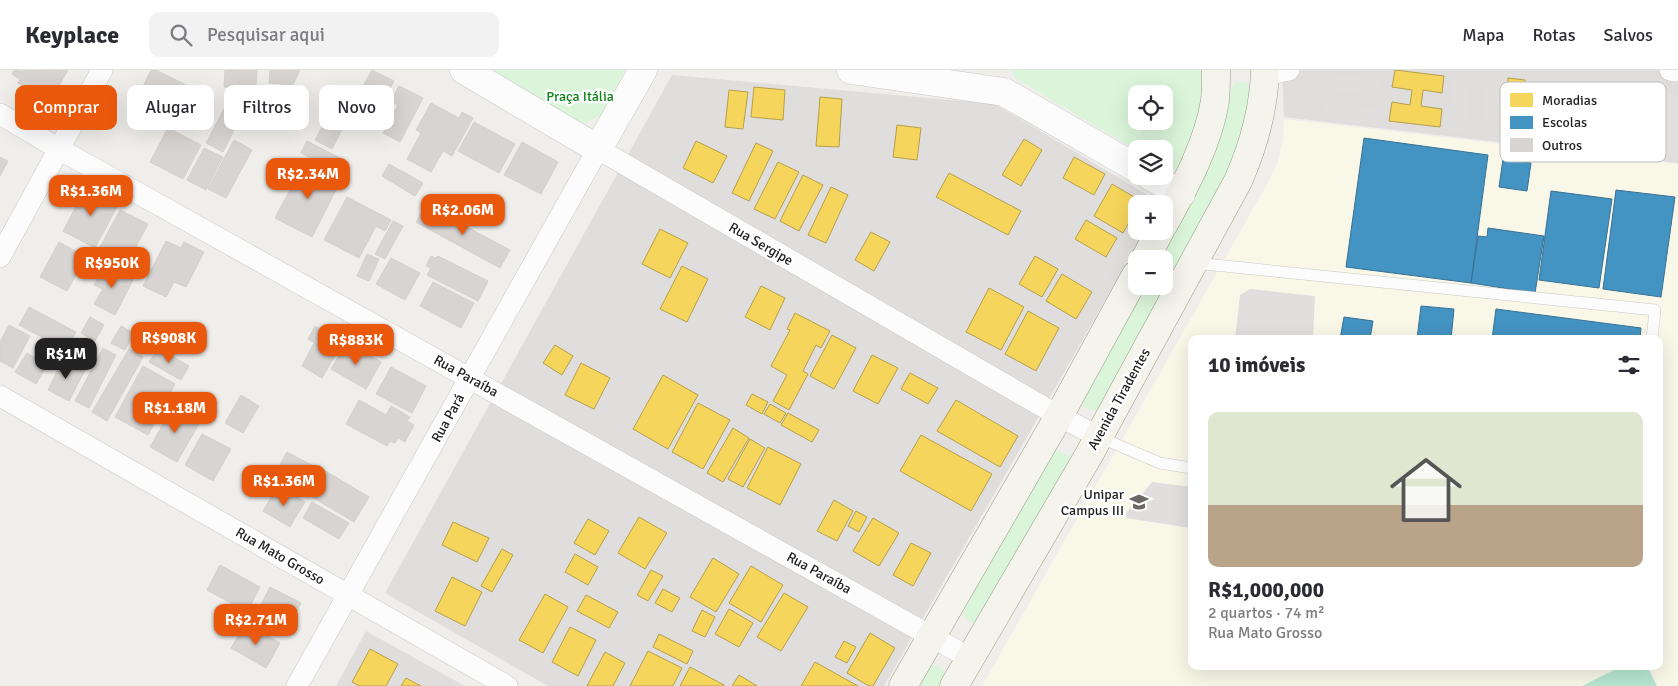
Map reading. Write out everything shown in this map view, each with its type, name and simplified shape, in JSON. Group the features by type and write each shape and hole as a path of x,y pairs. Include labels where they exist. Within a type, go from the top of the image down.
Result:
{"main road":[{"path":"1173,207 1204,143 1215,101 1216,70"},
{"name":"Avenida Tiradentes","path":"954,686 1099,437 1220,216 1249,156 1260,102 1273,72"},
{"path":"903,686 1060,416 1128,290"}],"street":[{"path":"0,257 102,70"},
{"name":"Rua Sergipe","path":"464,70 1099,437"},
{"path":"598,149 643,70"},
{"path":"851,70 1005,81 1128,163"},
{"path":"1670,70 1678,71"},
{"name":"Rua Paraíba","path":"0,114 59,149 970,658"},
{"name":"Rua Pará","path":"297,686 598,149"},
{"path":"1165,185 1180,194"},
{"name":"Rua Mato Grosso","path":"0,396 507,686"}],"lane":[{"path":"1194,262 1655,310 1652,335"},
{"path":"1099,437 1160,463 1188,468"}],"shaded area":[{"path":"1282,70 1678,70 1678,163 1666,162 1666,82 1500,82 1500,142 1284,117"},
{"path":"1455,70 1472,72 1465,132 1447,130"},
{"path":"1328,73 1379,80 1377,96 1326,90"},
{"path":"1488,73 1502,75 1494,136 1480,134"},
{"path":"672,75 995,104 1148,195 1128,195 1128,240 1140,240 1134,250 1128,250 1128,261 884,686 548,686 385,593"},
{"path":"1666,96 1678,97 1678,158 1666,157"},
{"path":"1323,102 1378,109 1376,126 1321,120"},
{"name":"Unipar Campus III","path":"1284,119 1500,144 1500,162 1660,162 1678,164 1678,686 982,686 1277,164 1283,139"},
{"path":"1250,289 1315,296 1313,335 1235,335 1240,295"},
{"path":"1152,482 1188,487 1188,528 1126,518 1126,513"},
{"path":"366,631 465,686 336,686"}],"green space":[{"name":"Praça Itália","path":"484,70 625,70 601,115 588,121 575,122"},
{"path":"1013,70 1208,70 1205,113 1177,171 1173,169 1173,140 1128,140 1128,145 1015,78"},
{"path":"1243,82 1249,84 1252,91 1236,160 1194,244 1173,280 1173,250 1165,250 1170,240 1173,240 1173,235 1202,183 1216,152 1231,89 1235,83"},
{"path":"1139,295 1164,295 1099,407 1096,410 1089,410 1081,404 1081,397"},
{"path":"1059,451 1069,456 1071,462 979,623 973,624 965,616 964,604 1054,452"},
{"path":"931,665 943,669 946,674 944,686 916,686 925,668"},
{"path":"1614,670 1649,670 1657,686 1582,686"}],"building: Moradias":[{"path":"1395,70 1444,76 1442,93 1423,90 1421,106 1442,109 1440,127 1389,121 1392,102 1410,105 1412,90 1392,87"},
{"path":"1508,78 1525,80 1525,82 1508,82"},
{"path":"754,87 785,90 783,120 751,117"},
{"path":"729,90 748,92 743,129 725,127"},
{"path":"820,97 842,99 839,147 816,146"},
{"path":"897,125 921,128 917,160 893,157"},
{"path":"1024,139 1042,150 1021,186 1002,175"},
{"path":"696,141 727,156 713,183 683,168"},
{"path":"756,143 773,151 749,201 732,193"},
{"path":"1074,157 1105,174 1094,195 1063,178"},
{"path":"778,162 799,172 775,219 754,209"},
{"path":"949,173 1021,211 1008,235 936,197"},
{"path":"803,175 823,185 799,231 780,221"},
{"path":"1112,184 1131,195 1128,195 1128,224 1123,233 1094,216"},
{"path":"831,187 848,195 826,243 808,235"},
{"path":"1086,220 1117,238 1106,257 1075,239"},
{"path":"660,229 688,243 670,278 642,264"},
{"path":"871,232 890,242 874,271 855,260"},
{"path":"1035,256 1058,269 1042,297 1019,284"},
{"path":"682,266 708,279 687,322 660,309"},
{"path":"1062,274 1092,292 1076,319 1046,301"},
{"path":"761,286 785,298 770,330 745,317"},
{"path":"989,288 1024,307 1001,350 966,332"},
{"path":"1028,311 1059,328 1036,371 1005,354"},
{"path":"795,313 830,331 821,348 816,345 803,371 808,374 789,410 773,401 787,375 771,366 790,330 787,329"},
{"path":"832,335 856,348 834,389 810,376"},
{"path":"555,345 573,356 562,375 543,363"},
{"path":"872,355 898,368 878,404 853,391"},
{"path":"581,363 610,378 594,409 565,395"},
{"path":"910,373 938,388 928,404 901,389"},
{"path":"663,375 698,395 668,449 633,429"},
{"path":"752,394 768,402 762,414 746,405"},
{"path":"956,400 1018,436 1000,467 937,431"},
{"path":"698,403 730,420 703,469 672,452"},
{"path":"770,404 786,413 780,423 764,414"},
{"path":"788,413 819,430 812,442 781,425"},
{"path":"733,428 749,438 723,482 707,473"},
{"path":"921,435 992,474 971,511 900,471"},
{"path":"750,439 765,448 743,487 728,479"},
{"path":"768,447 801,464 780,505 747,488"},
{"path":"834,500 853,511 837,541 817,531"},
{"path":"856,511 867,517 859,532 848,526"},
{"path":"639,517 667,533 645,569 618,553"},
{"path":"873,518 899,533 879,566 853,551"},
{"path":"588,519 609,531 595,555 574,543"},
{"path":"453,522 489,538 477,562 442,545"},
{"path":"911,543 931,553 913,586 893,575"},
{"path":"502,549 513,555 492,592 481,586"},
{"path":"575,554 598,567 588,585 565,572"},
{"path":"713,558 739,574 716,612 690,597"},
{"path":"751,566 783,585 761,622 729,603"},
{"path":"651,570 663,576 648,601 637,595"},
{"path":"452,577 482,592 465,626 435,611"},
{"path":"663,589 680,598 672,612 655,603"},
{"path":"784,593 808,607 781,651 757,637"},
{"path":"545,594 568,607 543,653 519,640"},
{"path":"586,595 618,612 609,628 577,611"},
{"path":"729,609 753,623 739,647 715,634"},
{"path":"702,610 715,617 705,637 692,631"},
{"path":"570,627 596,640 578,676 552,662"},
{"path":"870,633 895,648 873,686 869,686 847,673"},
{"path":"659,634 693,651 687,664 653,647"},
{"path":"844,641 856,647 847,663 835,657"},
{"path":"370,649 398,664 386,686 359,686 352,682"},
{"path":"648,651 682,668 673,686 630,686"},
{"path":"605,652 625,663 613,686 587,686"},
{"path":"815,662 858,686 801,686"},
{"path":"690,667 724,685 724,686 680,686"},
{"path":"739,675 757,686 732,686"},
{"path":"406,678 421,686 401,686"}],"building: Escolas":[{"path":"1364,138 1488,155 1471,283 1346,267"},
{"path":"1503,162 1531,163 1527,191 1499,187"},
{"path":"1616,190 1675,197 1661,297 1603,289"},
{"path":"1551,191 1612,199 1599,288 1539,280"},
{"path":"1488,228 1544,236 1535,293 1471,283 1478,236 1487,237"},
{"path":"1421,306 1454,309 1451,335 1417,335"},
{"path":"1496,309 1641,328 1640,335 1493,335"},
{"path":"1344,317 1373,321 1371,335 1341,335"}],"building: Outros":[{"path":"14,70 68,70 59,85 22,85 18,83 20,79 12,74"},
{"path":"151,70 156,70 186,85 144,85"},
{"path":"225,70 257,70 256,85 224,85"},
{"path":"270,70 300,70 293,85 269,83"},
{"path":"372,70 394,81 392,85 364,85"},
{"path":"399,86 423,98 400,142 383,133 385,130 394,130 394,112 398,105 394,103 394,95"},
{"path":"431,103 459,118 462,112 473,118 452,156 443,151 431,172 407,159 421,133 416,130"},
{"path":"224,109 224,130 234,130 223,152 206,143"},
{"path":"474,122 515,144 499,173 458,151"},
{"path":"167,130 172,130 201,145 183,179 150,162"},
{"path":"320,130 342,130 332,149 315,140"},
{"path":"234,140 252,150 226,198 208,189"},
{"path":"307,141 342,159 336,170 301,153"},
{"path":"522,142 558,162 541,194 504,175"},
{"path":"204,148 223,157 206,190 187,180"},
{"path":"0,157 8,161 0,176"},
{"path":"389,164 423,183 415,196 382,176"},
{"path":"302,167 317,175 322,169 342,178 312,237 275,218"},
{"path":"87,186 119,203 95,248 63,231"},
{"path":"347,197 391,220 385,231 376,226 359,258 324,240"},
{"path":"426,205 510,250 500,268 416,222"},
{"path":"120,210 148,224 127,264 99,249"},
{"path":"393,221 403,226 385,259 375,254"},
{"path":"166,241 181,248 184,242 204,252 186,287 174,282 166,297 143,286"},
{"path":"59,242 86,257 67,291 40,277"},
{"path":"367,254 379,259 369,281 357,276"},
{"path":"431,256 436,258 438,256 488,281 478,301 427,275 431,268 426,266"},
{"path":"391,258 420,273 405,300 376,284"},
{"path":"105,265 133,280 115,315 94,304 103,289 94,285"},
{"path":"433,282 474,303 461,328 420,306"},
{"path":"29,307 76,332 66,350 19,325"},
{"path":"90,317 104,325 95,341 81,333"},
{"path":"9,325 30,336 13,368 0,361 0,342"},
{"path":"121,326 134,333 125,350 111,343"},
{"path":"315,326 343,342 322,378 302,366 314,343 308,339"},
{"path":"346,343 381,362 366,389 331,369"},
{"path":"103,348 116,355 89,408 75,401"},
{"path":"158,348 189,366 181,380 149,362"},
{"path":"129,349 143,357 107,421 92,412"},
{"path":"27,353 47,365 36,384 15,372"},
{"path":"63,359 85,370 69,401 48,390"},
{"path":"143,366 175,384 148,435 115,417"},
{"path":"391,367 426,386 412,413 376,394"},
{"path":"241,395 259,406 243,433 225,423"},
{"path":"359,400 386,415 391,406 410,417 407,421 414,425 405,442 398,438 395,443 390,441 387,446 346,424"},
{"path":"173,407 200,422 177,462 150,447"},
{"path":"202,434 231,449 213,481 185,465"},
{"path":"287,452 317,468 303,492 274,476"},
{"path":"322,469 369,497 354,522 307,494"},
{"path":"278,486 305,502 290,527 263,511"},
{"path":"312,502 349,523 339,539 303,518"},
{"path":"220,565 260,587 247,612 207,590"},
{"path":"270,587 301,603 286,632 255,616"},
{"path":"246,623 280,643 266,668 231,648"}],"place":[{"name":"Unipar Campus III","path":"1139,502"}]}
